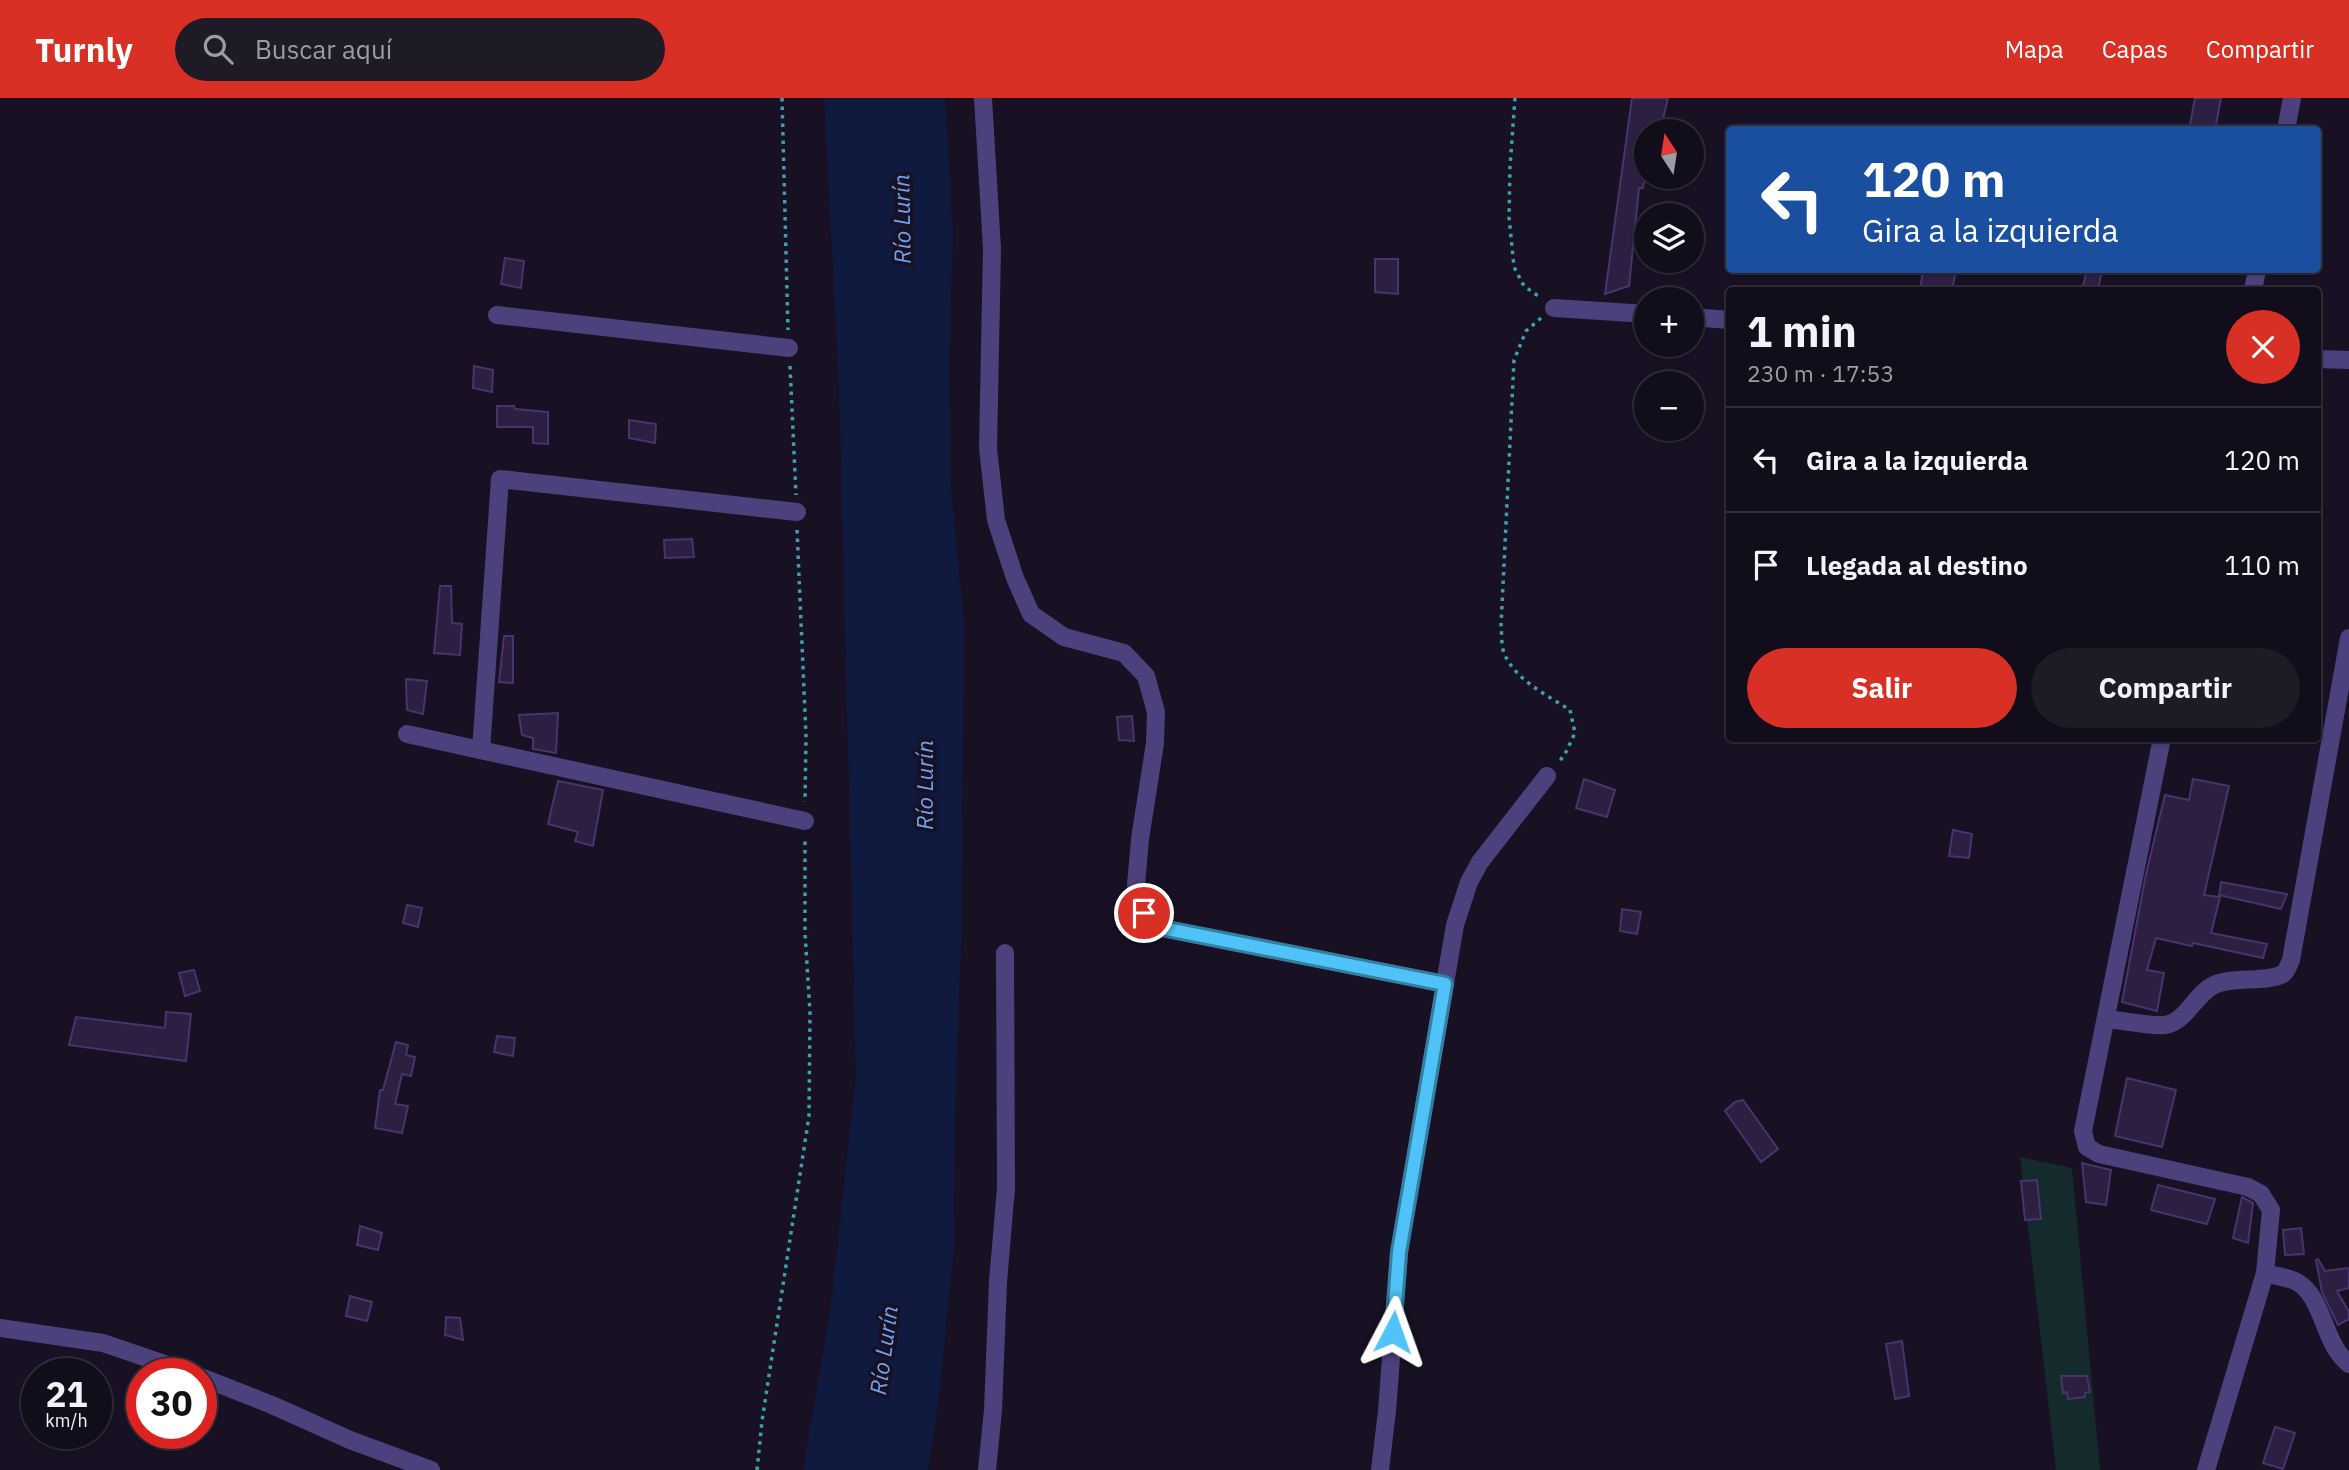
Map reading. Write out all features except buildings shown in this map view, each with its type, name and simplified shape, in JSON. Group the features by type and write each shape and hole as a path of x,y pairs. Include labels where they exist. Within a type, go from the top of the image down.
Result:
{"street":[{"path":"983,98 992,250 988,448 996,520 1015,578 1031,614 1064,637 1124,653 1146,676 1156,712 1155,743 1140,839 1136,885 1144,913 1162,928 1445,984"},
{"path":"2287,126 2292,98"},
{"path":"1553,308 1634,313"},
{"path":"497,315 789,348"},
{"path":"1704,318 1726,320"},
{"path":"2321,359 2349,360"},
{"path":"481,750 500,480 797,512"},
{"path":"2106,1018 2165,1026 2177,1021 2202,993 2213,985 2232,979 2283,974 2288,968 2349,638"},
{"path":"407,734 805,821"},
{"path":"2161,742 2083,1131 2087,1147 2099,1154 2248,1187 2261,1194 2269,1203 2272,1218 2264,1273 2206,1470"},
{"path":"1380,1470 1399,1252 1455,925 1469,882 1480,862 1548,776"},
{"path":"987,1470 1006,1188 1006,953"},
{"path":"2264,1273 2297,1282 2313,1298 2333,1345 2349,1364"},
{"path":"0,1328 103,1343 147,1358"},
{"path":"217,1383 350,1440 431,1470"}],"path":[{"path":"757,1470 762,1421 809,1116 810,1012 805,933 806,736 789,348 782,98"},
{"path":"1515,98 1509,217 1514,267 1524,286 1553,308 1525,331 1514,360 1501,626 1503,650 1510,664 1529,683 1570,710 1575,733 1565,754 1548,776"}],"green space":[{"path":"2020,1157 2072,1168 2100,1470 2056,1470"}],"water":[{"name":"Río Lurín","path":"824,98 945,98 953,233 949,367 951,486 964,626 961,944 955,1106 954,1247 939,1397 928,1470 803,1470 831,1305 856,1076 839,383"}],"route":[{"path":"1144,913 1162,928 1445,984 1399,1252 1393,1332"}]}
